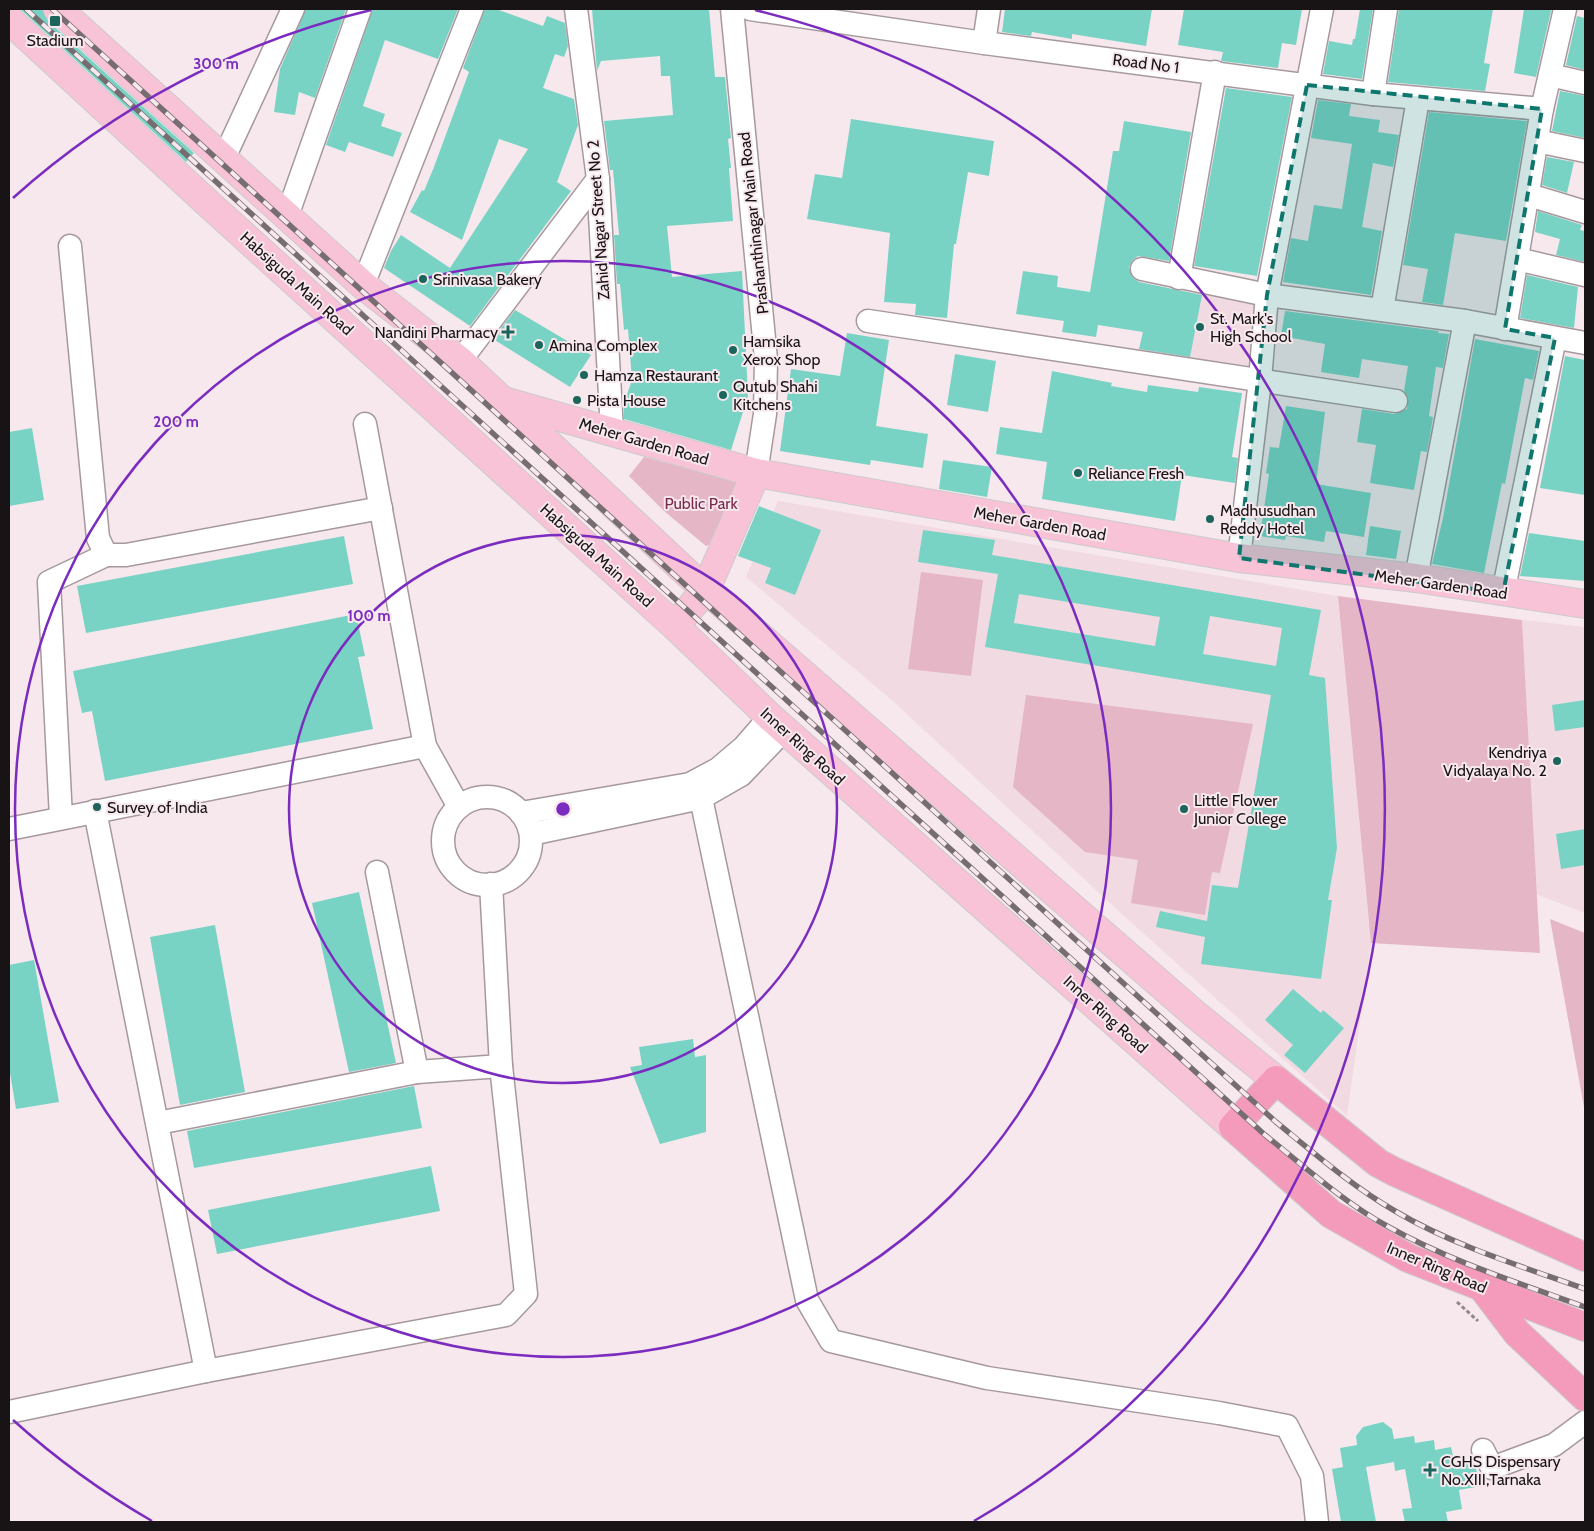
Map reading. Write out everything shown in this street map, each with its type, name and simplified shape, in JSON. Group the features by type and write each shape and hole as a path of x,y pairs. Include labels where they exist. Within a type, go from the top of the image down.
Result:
{"highway":[{"path":"1233,1127 1276,1080 1378,1163 1585,1257"},
{"name":"Inner Ring Road","path":"1233,1127 1331,1214 1408,1258 1585,1327"},
{"path":"1482,1287 1517,1333 1585,1397"}],"main road":[{"path":"58,9 363,285 460,361 706,589 1197,1016 1276,1080"},
{"name":"Habsiguda Main Road","path":"9,20 212,207 675,626"},
{"name":"Meher Garden Road","path":"504,401 756,473 1239,558 1416,578 1503,593 1585,604"},
{"name":"Prashanthinagar Main Road","path":"675,626 706,589 756,473"},
{"name":"Inner Ring Road","path":"675,626 777,723 1233,1127"}],"street":[{"path":"224,158 293,9"},
{"path":"288,216 360,9"},
{"path":"363,285 472,9"},
{"name":"Zahid Nagar Street No 2","path":"576,9 598,179 612,431"},
{"name":"Prashanthinagar Main Road","path":"732,9 766,359 765,414 756,473"},
{"name":"Road No 1","path":"750,9 984,43 1373,94 1542,109"},
{"path":"984,43 989,9"},
{"path":"1239,558 1260,380 1267,295 1322,9"},
{"path":"1373,94 1386,9"},
{"path":"1505,329 1542,109 1565,9"},
{"path":"1180,278 1215,72"},
{"path":"1550,75 1585,83"},
{"path":"1382,310 1418,99"},
{"path":"1538,141 1585,151"},
{"path":"460,361 598,179"},
{"path":"1528,194 1585,212"},
{"path":"70,246 98,538 106,555"},
{"path":"1516,259 1585,275"},
{"path":"1142,269 1267,295 1465,321 1585,343"},
{"path":"868,321 1396,401"},
{"path":"1416,578 1465,321"},
{"path":"1503,593 1555,338"},
{"path":"365,424 425,746 459,807"},
{"path":"61,818 49,582 106,555 126,555 381,508"},
{"path":"531,834 698,790 741,775 777,723"},
{"path":"9,829 425,746"},
{"path":"521,814 698,790"},
{"path":"698,790 807,1300 831,1341 987,1378 1219,1412 1287,1426 1312,1476 1317,1522"},
{"path":"485,797 511,804 521,814 531,834 530,849 526,862 517,873 505,881 477,884 453,870 446,858 443,844 444,830 450,817 459,807 471,800 485,797"},
{"path":"95,812 206,1371"},
{"path":"377,872 418,1072"},
{"path":"9,1412 206,1371 506,1315 526,1294 501,1066 491,884"},
{"path":"158,1123 418,1072 501,1066"},
{"path":"1487,1459 1554,1445 1585,1422"}],"highlighted area":[{"path":"1307,85 1542,109 1505,329 1555,338 1503,593 1239,558 1267,295"}],"shaded area":[{"name":"St. Mark's High School","path":"1152,286 1259,303 1253,366 1139,351"},
{"name":"Little Flower Junior College","path":"778,501 1338,596 1371,943 1347,1116 1124,916 895,703 746,577"},
{"name":"Kendriya Vidyalaya No. 2","path":"1522,620 1585,627 1585,913 1536,894"}],"green space":[{"name":"Public Park","path":"644,457 745,484 716,542 706,546 664,511 629,476"},
{"path":"921,572 983,580 971,676 908,669"},
{"path":"1338,596 1522,620 1540,953 1371,943"},
{"path":"1026,695 1253,724 1220,873 1212,872 1205,915 1131,903 1138,860 1085,852 1013,787"},
{"path":"1550,919 1585,933 1585,1113"}],"building":[{"path":"20,9 43,9 48,21 194,153 186,162"},
{"path":"306,9 346,9 315,98 299,92 295,115 274,112 280,69"},
{"path":"373,9 458,9 438,59 385,40 363,106 385,114 381,126 402,133 393,157 349,142 345,152 326,145"},
{"path":"485,9 496,9 543,26 547,16 565,23 568,46 564,57 555,54 543,88 574,99 578,125 557,182 571,191 470,326 384,268 391,251 401,235 450,268 528,149 499,139 462,240 410,212 422,190 424,191 434,167 469,72 463,68"},
{"path":"592,9 709,9 715,77 725,77 731,138 728,139 733,221 667,226 672,277 742,271 748,396 731,450 624,419 624,403 632,380 628,329 624,330 620,284 617,284 614,235 619,235 613,170 610,170 604,121 673,115 670,76 661,76 660,56 601,61 597,71"},
{"path":"1005,9 1152,9 1146,46 1072,34 1072,39 1032,32 1031,36 1002,32"},
{"path":"1184,9 1302,9 1296,45 1282,43 1278,68 1221,61 1223,52 1178,45"},
{"path":"1360,9 1373,9 1362,79 1323,74 1329,41 1352,45 1353,39 1355,39"},
{"path":"1399,9 1493,9 1484,63 1490,64 1485,91 1388,82"},
{"path":"1524,9 1550,9 1551,11 1536,77 1514,73"},
{"path":"1577,16 1585,18 1585,70 1566,65"},
{"path":"1226,88 1292,97 1257,276 1194,266"},
{"path":"1560,91 1585,96 1585,138 1552,131"},
{"path":"1318,100 1351,104 1349,116 1380,120 1378,132 1399,135 1393,167 1373,163 1370,180 1362,227 1382,231 1371,295 1283,282 1291,238 1308,241 1314,205 1342,209 1352,144 1311,138"},
{"path":"1429,112 1527,121 1506,241 1455,233 1443,305 1422,302 1428,269 1403,265"},
{"path":"851,119 994,141 989,176 968,172 956,244 954,244 947,318 915,315 916,304 884,302 890,233 807,219 815,174 842,178"},
{"path":"1124,121 1191,132 1169,261 1138,256 1129,267 1133,278 1139,282 1202,295 1190,357 1139,349 1143,332 1098,325 1096,337 1062,332 1064,321 1016,314 1023,271 1058,276 1057,287 1090,292 1113,151 1119,151"},
{"path":"1547,157 1574,162 1567,193 1542,185"},
{"path":"1538,211 1582,225 1580,230 1585,231 1585,262 1556,255 1560,239 1535,232"},
{"path":"1527,275 1578,287 1574,328 1520,318"},
{"name":"Amina Complex","path":"515,310 591,355 570,387 493,339"},
{"path":"1285,311 1439,331 1438,333 1449,334 1443,368 1436,367 1429,416 1433,417 1431,430 1427,452 1421,451 1414,490 1370,483 1376,445 1357,442 1362,409 1395,414 1407,409 1408,397 1404,391 1408,366 1362,359 1359,378 1321,372 1325,344 1281,336"},
{"path":"847,333 889,340 876,426 928,434 923,468 871,460 870,465 780,451 791,369 840,376"},
{"path":"1475,339 1539,351 1533,380 1525,378 1505,484 1502,483 1484,573 1432,564 1443,518"},
{"path":"955,354 996,361 988,412 947,405"},
{"path":"1565,356 1585,360 1585,495 1540,488"},
{"path":"1052,371 1112,383 1111,386 1147,392 1148,385 1198,392 1199,387 1242,393 1232,457 1238,458 1235,483 1182,475 1175,521 1042,499 1047,462 996,454 1000,427 1042,433"},
{"path":"1286,406 1325,412 1316,484 1371,493 1364,537 1326,531 1324,542 1286,536 1285,540 1260,536 1269,474 1266,473 1270,447 1279,448"},
{"path":"32,428 44,500 9,506 9,432"},
{"path":"943,460 992,467 987,497 939,489"},
{"path":"759,506 821,530 795,595 765,583 771,568 738,556"},
{"path":"1370,526 1401,531 1396,559 1366,555"},
{"path":"923,530 995,540 992,555 1321,610 1309,675 1325,678 1337,848 1328,900 1332,900 1321,979 1201,964 1205,937 1156,927 1160,911 1207,921 1212,885 1238,888 1271,695 985,647 998,574 918,562","holes":["1019,594 1160,617 1155,646 1014,623","1210,616 1282,628 1276,666 1203,654"]},
{"path":"1529,533 1585,541 1585,581 1520,576"},
{"path":"344,536 353,584 86,633 77,586"},
{"path":"356,614 365,656 358,657 373,729 105,781 92,711 82,713 73,671"},
{"path":"1585,700 1585,727 1555,731 1552,705"},
{"path":"1585,829 1585,865 1561,869 1556,834"},
{"path":"359,892 396,1063 349,1072 312,903"},
{"path":"215,925 245,1092 180,1105 150,937"},
{"path":"34,960 59,1102 16,1109 9,1067 9,965"},
{"path":"1293,989 1321,1013 1323,1010 1344,1028 1305,1073 1284,1055 1293,1045 1265,1020"},
{"path":"693,1039 695,1057 706,1055 706,1132 660,1144 630,1067 642,1065 639,1047"},
{"path":"414,1086 422,1128 194,1168 187,1131"},
{"path":"431,1166 440,1211 217,1254 208,1210"},
{"path":"1383,1422 1392,1429 1394,1439 1414,1436 1415,1443 1434,1440 1435,1450 1451,1447 1455,1465 1474,1462 1481,1486 1459,1490 1462,1509 1446,1512 1448,1522 1405,1522 1402,1509 1412,1508 1405,1469 1395,1471 1394,1462 1366,1467 1376,1522 1341,1522 1332,1469 1343,1467 1340,1448 1357,1445 1356,1436 1363,1427"}],"railway":[{"path":"26,9 1265,1135 1339,1195 1411,1239 1459,1261 1585,1307"},
{"path":"52,9 1276,1122 1364,1191 1417,1223 1464,1245 1585,1289"}],"place":[{"name":"Stadium","path":"55,21"},
{"name":"Srinivasa Bakery","path":"423,279"},
{"name":"St. Mark's High School","path":"1200,327"},
{"name":"Nandini Pharmacy","path":"508,332"},
{"name":"Amina Complex","path":"539,345"},
{"name":"Hamsika Xerox Shop","path":"733,350"},
{"name":"Hamza Restaurant","path":"584,375"},
{"name":"Qutub Shahi Kitchens","path":"723,395"},
{"name":"Pista House","path":"577,400"},
{"name":"Reliance Fresh","path":"1078,473"},
{"name":"Madhusudhan Reddy Hotel","path":"1210,519"},
{"name":"Kendriya Vidyalaya No. 2","path":"1557,761"},
{"name":"Survey of India","path":"97,807"},
{"name":"Little Flower Junior College","path":"1184,809"},
{"name":"CGHS Dispensary No.XIII,Tarnaka","path":"1430,1470"}]}
